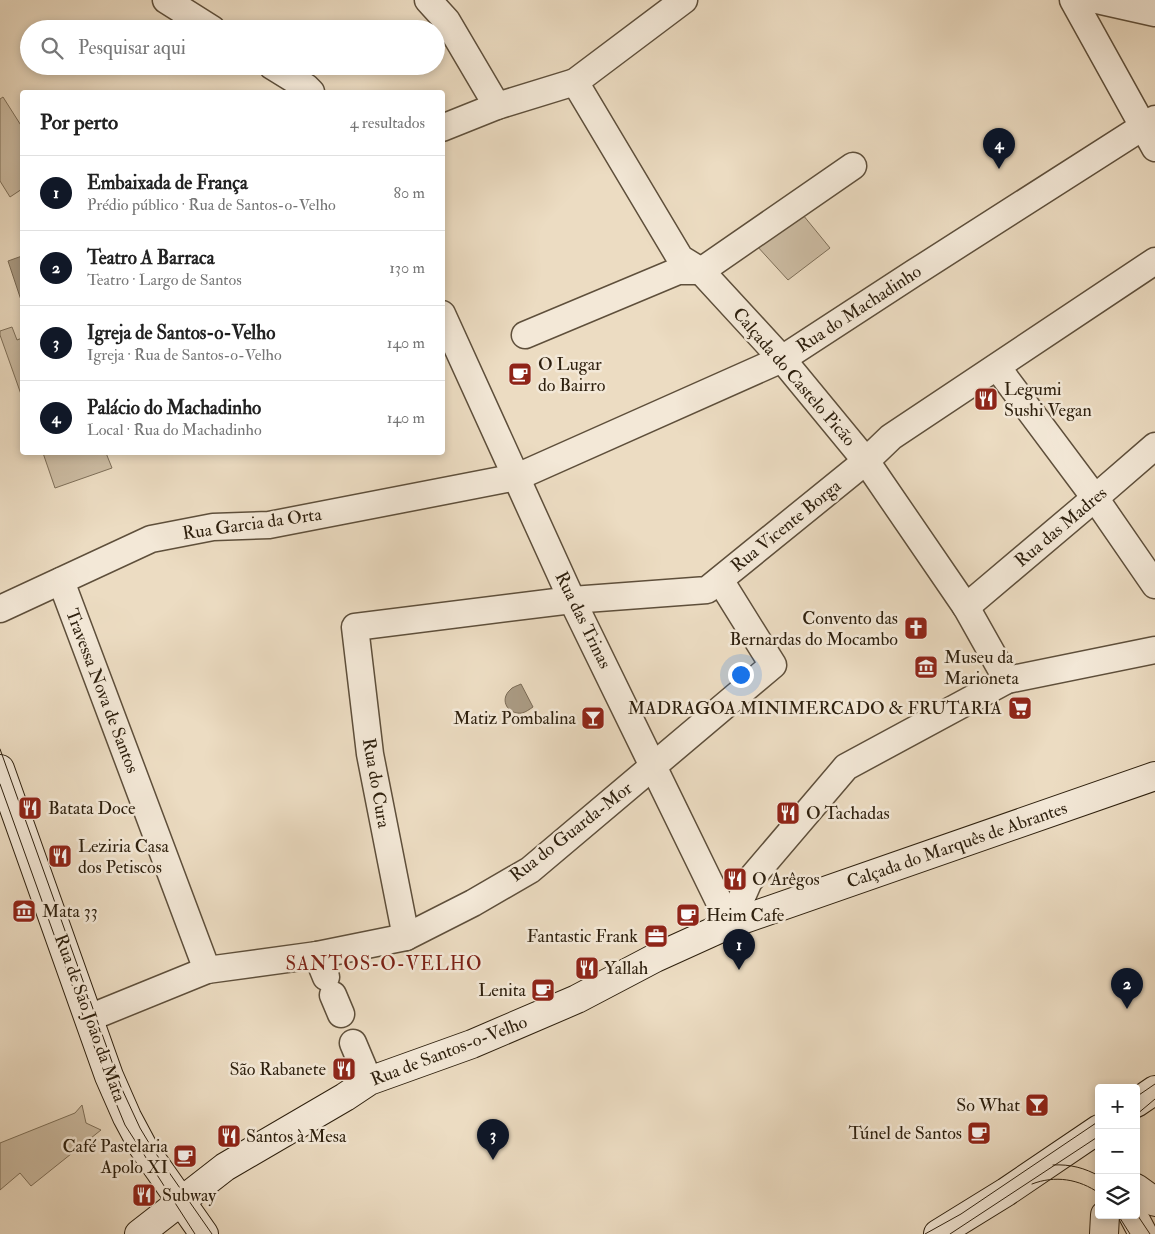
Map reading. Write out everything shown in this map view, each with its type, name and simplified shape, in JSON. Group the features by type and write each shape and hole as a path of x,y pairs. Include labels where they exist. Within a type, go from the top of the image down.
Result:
{"street":[{"path":"166,0 198,20"},
{"path":"428,0 447,21 497,106"},
{"path":"445,127 497,106 575,82 684,0"},
{"path":"1073,0 1151,131"},
{"path":"1097,0 1155,13"},
{"path":"287,75 309,90"},
{"name":"Calçada do Castelo Picão","path":"575,82 680,258 690,271 782,359 866,461 966,607 1007,680"},
{"name":"Rua do Machadinho","path":"517,477 782,359 922,268 1151,131"},
{"path":"526,335 690,271 853,166"},
{"name":"Rua Vicente Borga","path":"355,627 572,600 707,590 866,461 891,437 1155,261"},
{"name":"Rua das Trinas","path":"445,321 572,600 730,924"},
{"path":"997,367 1095,498 1155,585"},
{"name":"Rua das Madres","path":"966,607 1155,446"},
{"name":"Rua Garcia da Orta","path":"0,609 151,540 213,527 269,525 517,477"},
{"name":"Rua do Guarda-Mor","path":"89,1018 207,970 330,985 406,937 530,870 773,665 720,580"},
{"name":"Travessa Nova de Santos","path":"61,581 207,970"},
{"name":"Rua do Cura","path":"355,627 370,754 406,937"},
{"path":"730,924 749,881 846,767 1007,680 1155,650"},
{"name":"Rua de São João da Mata","path":"0,769 109,1076 143,1148 204,1234"},
{"name":"Calçada do Marquês de Abrantes","path":"730,924 1155,776"},
{"name":"Rua de Santos-o-Velho","path":"139,1234 225,1167 369,1081 472,1044 577,999 655,958 730,924"},
{"path":"353,1043 369,1081"},
{"path":"1140,1100 1155,1090"},
{"path":"938,1234 1095,1139"},
{"path":"1140,1191 1155,1202"},
{"path":"1104,1234 1105,1219"},
{"path":"1135,1219 1142,1234"}],"shaded area":[{"path":"3,97 20,124 20,190 10,197 0,181 0,99"},
{"path":"803,215 830,248 788,280 756,245"},
{"path":"20,257 20,297 8,261"},
{"path":"12,327 17,340 20,339 20,391 0,335 0,331"},
{"path":"44,455 107,455 112,468 55,488"},
{"path":"521,684 533,707 523,713 517,713 509,709 505,698 513,687"},
{"path":"82,1105 86,1123 101,1130 31,1186 20,1173 0,1190 0,1143 75,1113"}],"tram line":[{"path":"0,749 121,1087 140,1128 152,1148 212,1234"},
{"path":"0,784 104,1074 125,1125 195,1234"},
{"path":"1140,1094 1155,1084"},
{"path":"1140,1112 1155,1099"},
{"path":"925,1234 961,1214 1095,1124"},
{"path":"950,1234 1095,1139"},
{"path":"1053,1165 1077,1167 1095,1174"},
{"path":"1032,1184 1058,1179 1083,1184 1095,1190"},
{"path":"1121,1219 1130,1234"},
{"path":"1140,1219 1150,1234"}],"place":[{"name":"Palácio do Machadinho","path":"999,169"},
{"name":"O Lugar do Bairro","path":"520,374"},
{"name":"Legumi Sushi Vegan","path":"986,399"},
{"name":"Convento das Bernardas do Mocambo","path":"916,628"},
{"name":"Museu da Marioneta","path":"926,667"},
{"name":"MADRAGOA MINIMERCADO & FRUTARIA","path":"1020,708"},
{"name":"Matiz Pombalina","path":"593,718"},
{"name":"Batata Doce","path":"30,808"},
{"name":"O Tachadas","path":"788,813"},
{"name":"Leziria Casa dos Petiscos","path":"60,856"},
{"name":"O Arêgos","path":"735,879"},
{"name":"Mata 33","path":"24,911"},
{"name":"Heim Cafe","path":"688,915"},
{"name":"Fantastic Frank","path":"656,936"},
{"name":"Yallah","path":"587,968"},
{"name":"Embaixada de França","path":"739,970"},
{"name":"Lenita","path":"543,990"},
{"name":"Teatro A Barraca","path":"1127,1009"},
{"name":"São Rabanete","path":"344,1069"},
{"name":"So What","path":"1037,1105"},
{"name":"Túnel de Santos","path":"979,1133"},
{"name":"Santos à Mesa","path":"229,1136"},
{"name":"Café Pastelaria Apolo XI","path":"185,1156"},
{"name":"Igreja de Santos-o-Velho","path":"493,1160"},
{"name":"Subway","path":"144,1195"}],"district":[{"name":"SANTOS-O-VELHO","path":"384,964"}]}
